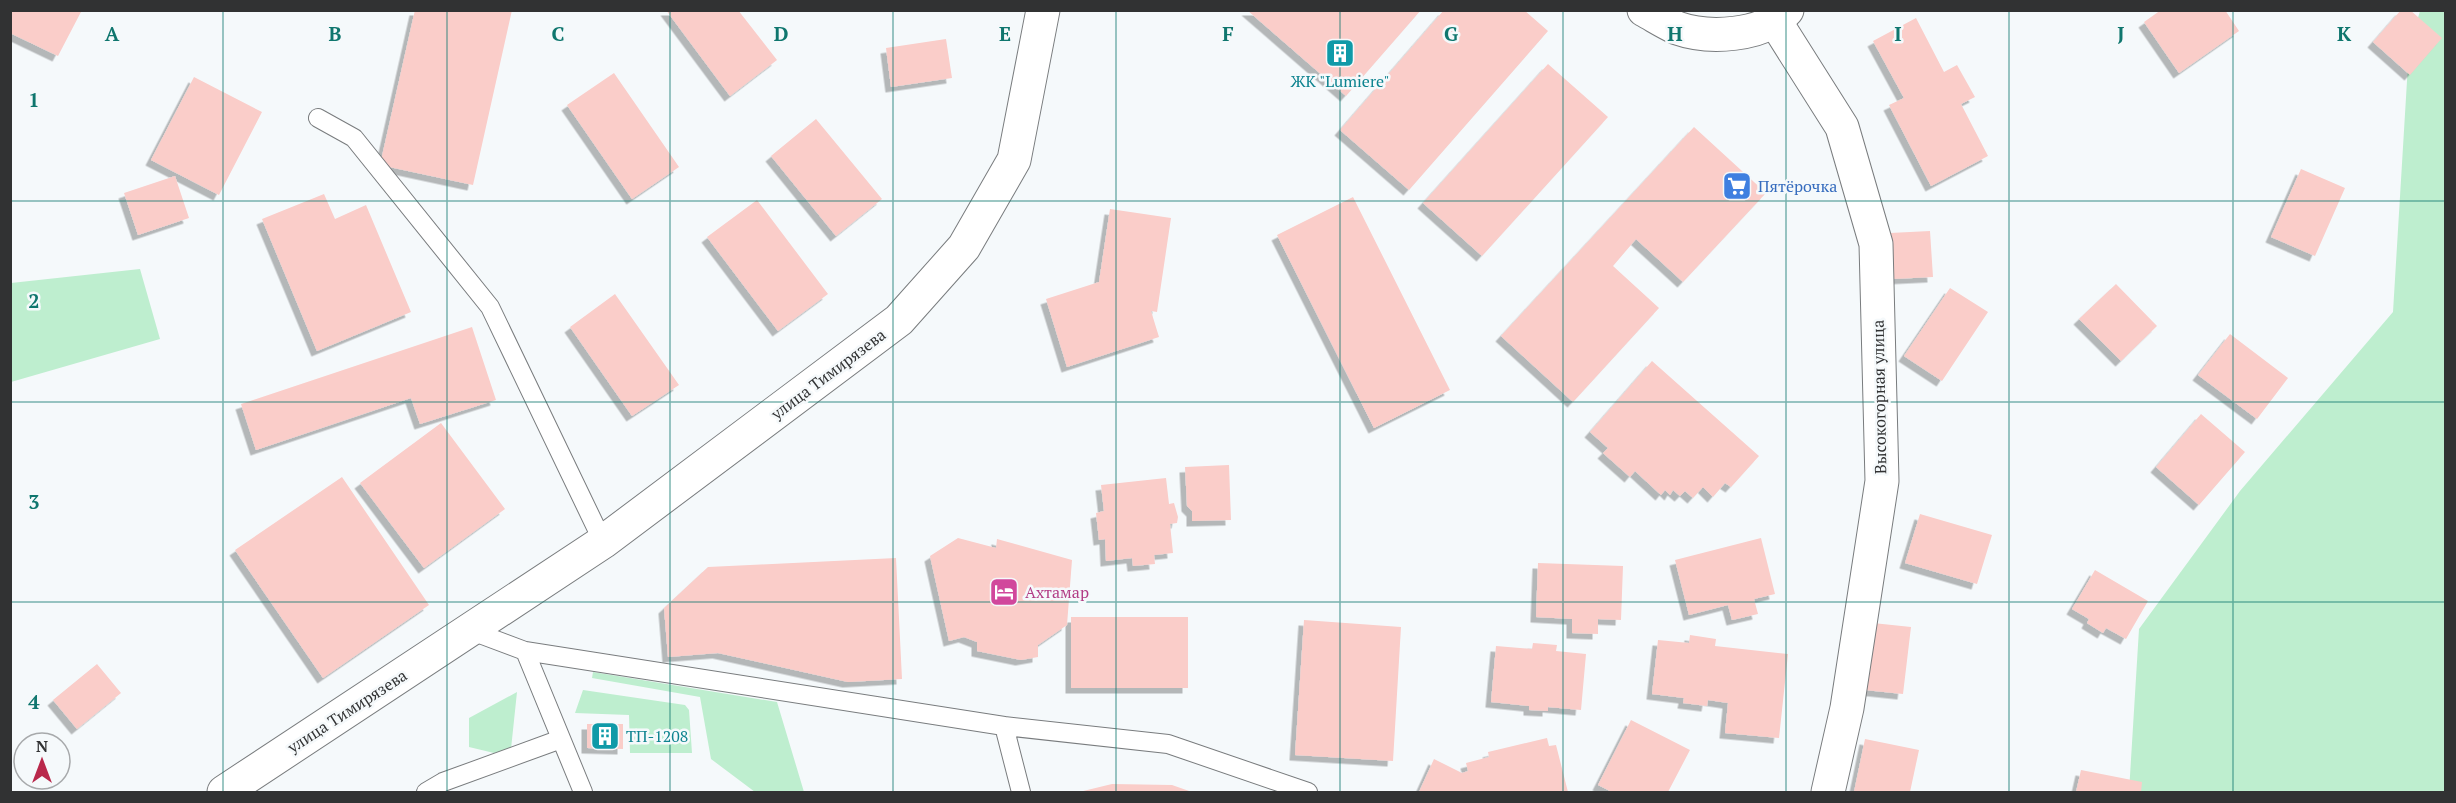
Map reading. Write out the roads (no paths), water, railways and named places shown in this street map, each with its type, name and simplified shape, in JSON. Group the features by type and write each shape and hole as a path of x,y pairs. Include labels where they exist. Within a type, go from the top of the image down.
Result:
{"street":[{"name":"улица Тимирязева","path":"224,792 603,542 899,321 964,248 1014,160 1043,10"},
{"path":"1644,10 1678,28 1714,35 1752,29 1781,16"},
{"name":"Высокогорная улица","path":"1781,16 1842,127 1876,244 1882,481 1847,708 1828,792"}],"lane":[{"path":"318,118 354,138 490,307 603,542"},
{"path":"470,630 525,651 1004,726 1168,744 1308,792"},
{"path":"525,651 583,792"},
{"path":"1004,726 1021,792"},
{"path":"426,792 443,782 561,739"}],"place":[{"name":"ЖК \"Lumiere\"","path":"1340,53"},
{"name":"Пятёрочка","path":"1737,186"},
{"name":"Ахтамар","path":"1004,592"},
{"name":"ТП-1208","path":"605,736"}]}
